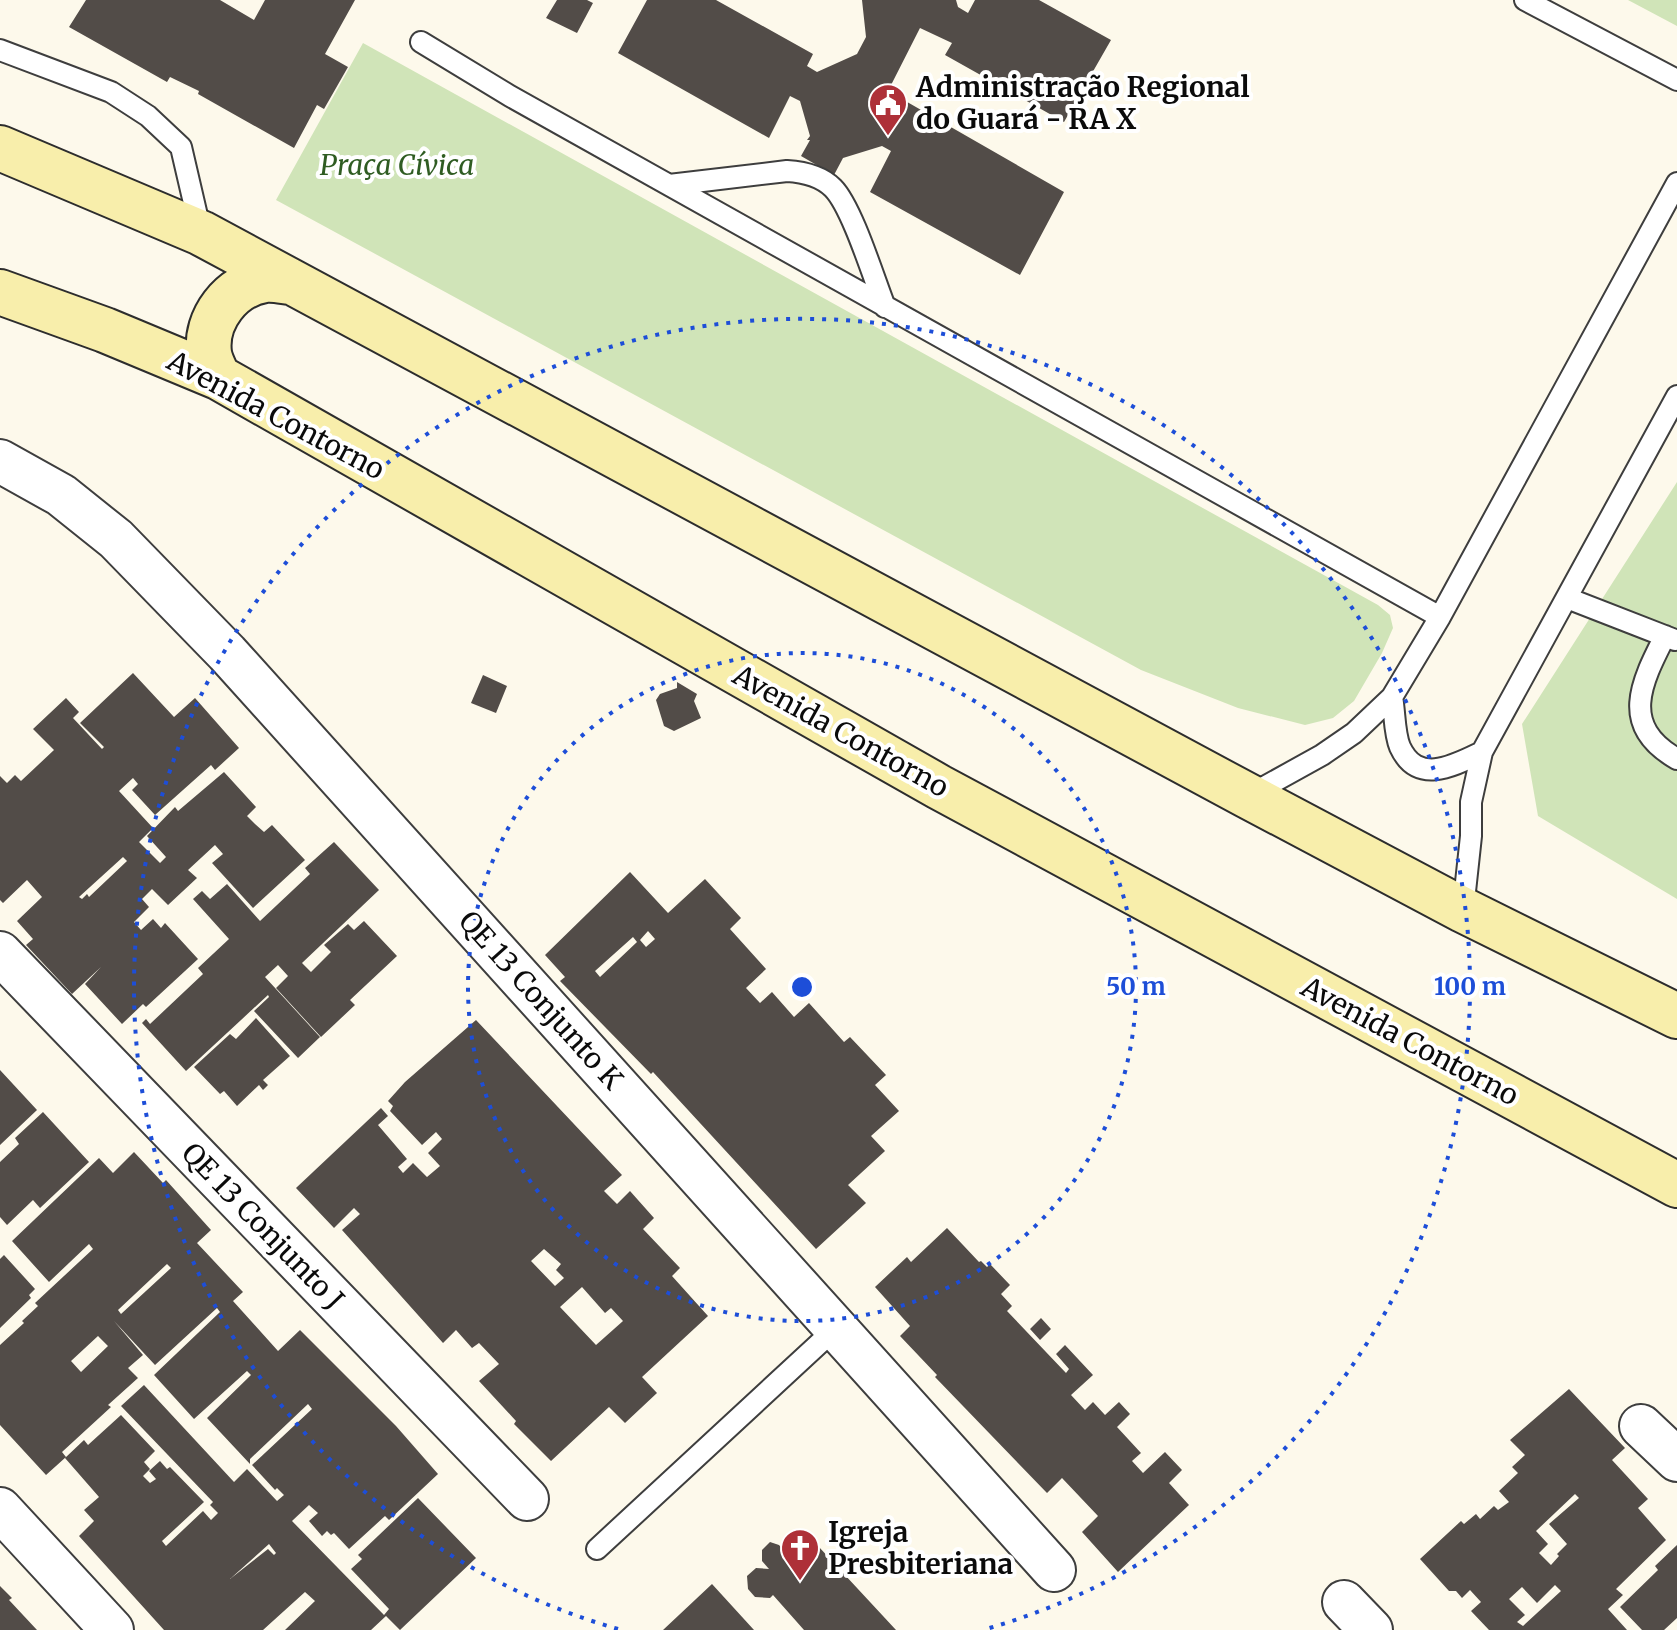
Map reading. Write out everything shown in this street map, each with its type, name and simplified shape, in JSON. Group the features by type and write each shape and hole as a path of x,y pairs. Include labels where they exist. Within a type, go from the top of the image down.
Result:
{"main road":[{"path":"0,148 201,233 1248,796 1463,910 1677,1016"},
{"path":"218,377 209,353 211,328 222,305 241,289 265,280 290,282"},
{"name":"Avenida Contorno","path":"0,292 105,330 218,377 939,787 1677,1185"}],"street":[{"name":"QE 13 Conjunto K","path":"0,461 61,495 116,539 205,630 1054,1570"},
{"name":"QE 13 Conjunto J","path":"0,953 527,1499"},
{"path":"1641,1426 1677,1460"},
{"path":"0,1509 112,1630"}],"lane":[{"path":"1525,0 1677,80"},
{"path":"421,42 510,96 1440,617"},
{"path":"0,50 111,92 148,116 181,147 201,233"},
{"path":"669,185 787,171 803,172 832,186 844,202 885,307"},
{"path":"1248,796 1322,755 1354,733 1392,697 1440,617 1677,183"},
{"path":"1463,910 1471,836 1471,802 1482,752 1677,396"},
{"path":"1567,598 1671,639 1640,692 1641,715 1647,735 1677,759"},
{"path":"1392,697 1401,747 1416,765 1430,770 1449,769 1482,752"},
{"path":"597,1549 836,1328"}],"green space":[{"path":"1628,0 1677,0 1677,26"},
{"name":"Praça Cívica","path":"363,43 1378,605 1390,615 1393,628 1354,701 1333,718 1305,725 1238,708 1141,670 276,200"},
{"path":"1677,482 1677,899 1538,816 1522,724"}],"building":[{"path":"86,0 220,0 254,20 265,0 355,0 325,54 348,67 324,109 317,105 294,148 198,94 199,91 170,77 167,82 69,27"},
{"path":"557,0 587,0 593,3 577,33 546,18"},
{"name":"Administração Regional do Guará - RA X","path":"647,0 716,0 813,54 807,66 817,72 857,54 866,37 862,0 956,0 958,7 968,13 975,0 1039,0 1111,40 1064,122 945,55 952,43 920,28 888,91 1064,192 1020,275 870,192 891,151 882,146 843,158 834,175 801,156 810,136 800,101 790,96 769,138 618,53"},
{"path":"133,673 174,717 195,698 239,748 215,770 211,765 155,815 132,790 138,784 133,778 119,791 153,828 139,842 160,863 166,857 147,836 175,807 178,811 224,772 256,807 247,816 264,832 272,825 305,860 253,908 212,863 223,854 215,845 188,870 197,878 168,905 152,889 142,899 149,907 134,922 141,930 153,919 161,928 165,923 198,959 146,1007 143,1004 122,1024 85,984 101,967 72,994 26,945 33,939 17,921 42,897 27,880 3,903 0,900 0,776 7,783 15,775 21,781 54,750 33,729 66,698 79,712 73,718 102,749 104,747 80,723","holes":["123,857 127,861 89,897 87,894 82,899 79,897"]},
{"path":"483,675 507,686 496,713 471,703"},
{"path":"677,682 697,694 694,701 701,718 674,731 664,726 656,700 660,694 677,688"},
{"path":"334,842 379,890 302,963 311,972 331,952 324,945 348,924 354,930 364,921 397,956 350,1000 355,1005 321,1037 276,988 288,976 278,965 265,977 320,1037 298,1058 254,1011 268,995 186,1071 142,1023 146,1019 150,1024 203,974 198,968 229,939 193,899 202,891 210,899 227,884 260,921 310,874 305,868"},
{"path":"630,872 668,913 705,879 741,918 730,929 766,969 746,988 760,1003 772,992 794,1017 809,1003 844,1042 850,1037 886,1075 875,1085 899,1111 871,1136 885,1151 848,1185 866,1203 816,1249 653,1072 651,1074 560,981 565,977 545,955","holes":["648,931 655,939 646,947 640,940","633,937 637,942 600,977 595,971"]},
{"path":"256,1018 290,1056 263,1080 268,1085 263,1090 259,1085 237,1106 224,1091 220,1094 194,1067 230,1034 236,1039"},
{"path":"476,1020 622,1175 604,1191 617,1204 630,1191 654,1218 643,1229 680,1268 672,1276 708,1316 642,1377 657,1393 625,1423 609,1407 551,1461 514,1424 516,1421 479,1381 499,1364 479,1343 472,1348 456,1330 443,1343 342,1230 360,1214 354,1208 334,1228 296,1188 381,1108 388,1116 378,1125 407,1159 398,1167 403,1173 413,1163 427,1177 440,1166 428,1153 442,1139 436,1132 422,1145 390,1111 393,1106 388,1101 405,1082","holes":["544,1249 561,1264 556,1270 564,1278 555,1286 531,1261","582,1287 605,1313 611,1308 623,1321 596,1345 560,1307"]},
{"path":"0,1070 37,1110 0,1145"},
{"path":"43,1112 89,1162 40,1208 33,1200 7,1225 0,1217 0,1162 19,1144 15,1138"},
{"path":"134,1152 163,1183 166,1180 211,1230 197,1243 243,1292 233,1301 278,1351 300,1330 396,1426 438,1474 389,1520 385,1516 349,1549 334,1533 331,1535 327,1531 322,1536 309,1521 318,1513 309,1505 292,1521 384,1615 389,1609 351,1569 362,1559 358,1555 418,1498 476,1558 400,1630 386,1616 371,1630 285,1630 315,1601 305,1592 263,1630 164,1630 79,1536 94,1521 84,1510 99,1497 65,1458 84,1440 88,1445 121,1415 155,1451 144,1462 150,1469 143,1476 150,1483 156,1479 149,1471 160,1461 167,1469 170,1467 204,1502 162,1541 166,1546 203,1511 211,1520 218,1513 210,1505 213,1502 121,1406 144,1385 234,1482 247,1469 277,1501 284,1495 277,1488 275,1490 252,1465 312,1409 308,1404 250,1459 250,1464 207,1418 251,1375 247,1371 194,1419 154,1375 220,1312 217,1308 155,1365 114,1321 143,1355 128,1368 138,1378 62,1452 66,1457 46,1475 0,1425 0,1345 24,1323 22,1321 38,1306 35,1303 93,1249 89,1244 49,1282 12,1241 99,1158 113,1173","holes":["167,1264 171,1268 121,1314 118,1310","98,1336 108,1346 81,1372 71,1361","269,1544 276,1553 274,1555 268,1549 230,1579"]},
{"path":"947,1228 979,1262 987,1267 990,1264 1010,1285 1001,1294 1012,1306 1007,1311 1066,1373 1069,1369 1056,1354 1065,1345 1093,1375 1071,1395 1085,1410 1093,1402 1105,1415 1119,1402 1130,1414 1117,1427 1141,1453 1132,1461 1143,1473 1165,1452 1182,1470 1169,1483 1189,1505 1118,1572 1082,1532 1098,1516 1062,1478 1047,1493 935,1377 937,1375 900,1336 910,1326 875,1287 907,1257 911,1262"},
{"path":"4,1255 35,1289 29,1295 31,1298 0,1328 0,1259"},
{"path":"1041,1318 1051,1329 1040,1340 1030,1329"},
{"path":"1569,1389 1625,1448 1612,1460 1648,1499 1638,1508 1666,1540 1616,1589 1623,1595 1608,1609 1627,1630 1489,1630 1471,1611 1481,1602 1470,1590 1462,1598 1456,1591 1449,1591 1420,1559 1461,1521 1464,1524 1476,1514 1480,1519 1494,1506 1498,1510 1509,1502 1499,1491 1518,1473 1512,1467 1525,1455 1510,1440","holes":["1575,1494 1579,1498 1549,1524 1567,1544 1551,1565 1539,1553 1548,1544 1536,1531","1555,1585 1561,1591 1523,1626 1517,1622 1525,1615 1509,1599 1522,1587 1537,1603"]},
{"name":"Igreja Presbiteriana","path":"806,1533 896,1630 804,1630 773,1595 770,1598 755,1597 748,1589 747,1576 756,1568 769,1569 762,1561 762,1550 770,1542 779,1545 785,1552"},
{"path":"1677,1545 1677,1618 1664,1630 1642,1630 1620,1607 1658,1570 1655,1566"},
{"path":"712,1584 754,1630 663,1630"},
{"path":"0,1586 12,1598 9,1600 37,1630 0,1630"}],"place":[{"name":"Administração Regional do Guará - RA X","path":"888,137"},
{"name":"Igreja Presbiteriana","path":"800,1582"}]}
